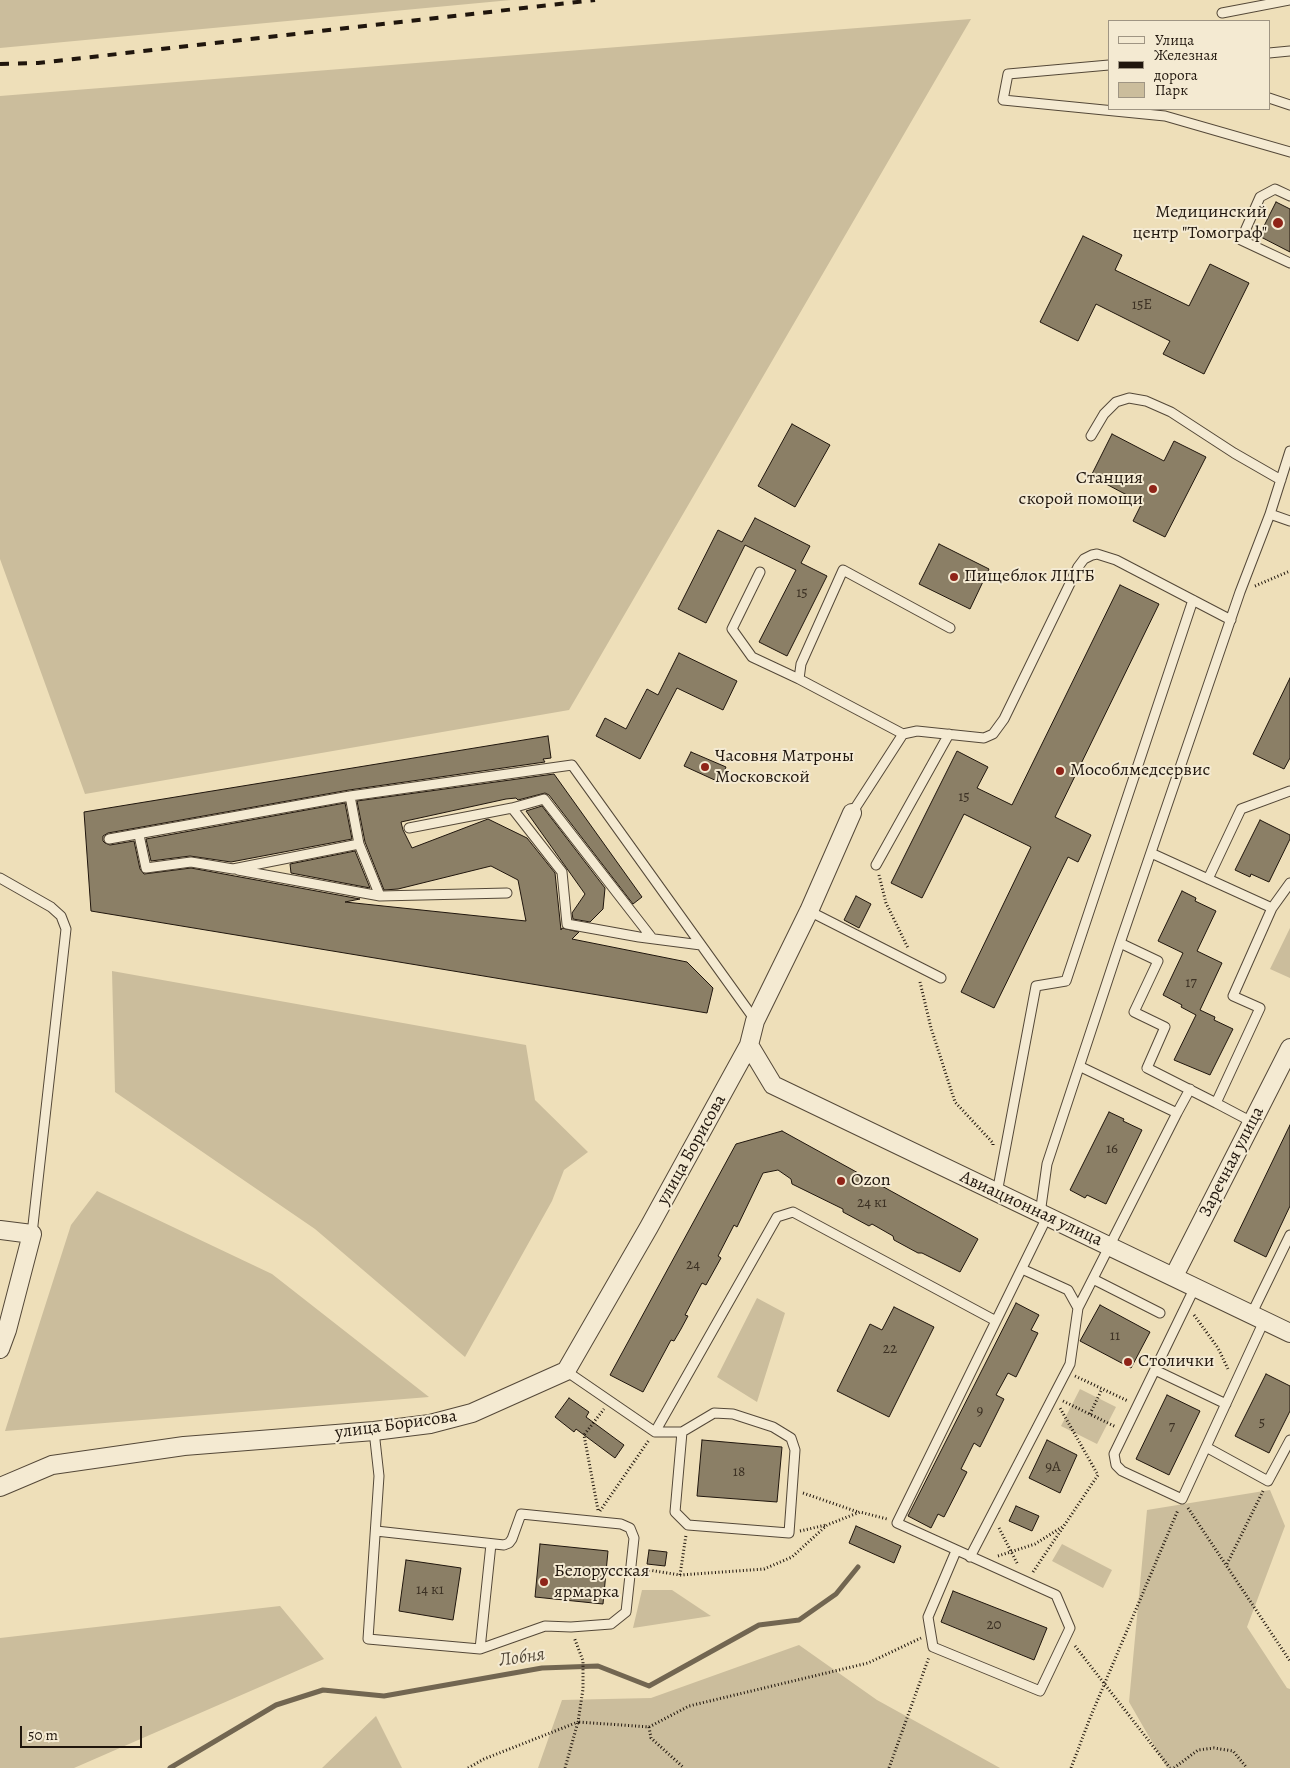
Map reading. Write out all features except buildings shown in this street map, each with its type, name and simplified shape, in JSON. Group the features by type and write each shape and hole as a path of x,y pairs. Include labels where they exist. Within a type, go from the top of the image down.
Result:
{"street":[{"name":"улица Борисова","path":"0,1487 52,1465 184,1446 374,1432 430,1424 472,1414 566,1371 653,1221 749,1046 755,1021 809,911 852,813"},
{"name":"Авиационная улица","path":"749,1046 773,1085 1290,1333"},
{"name":"Заречная улица","path":"1174,1276 1252,1122 1286,1067 1290,1048"},
{"path":"0,1230 32,1234 7,1330 0,1349"}],"lane":[{"path":"1222,13 1290,0"},
{"path":"1270,53 1290,51"},
{"path":"1108,65 1008,74 1003,100 1165,116 1290,152"},
{"path":"1270,98 1290,105"},
{"path":"1290,196 1275,189 1260,197 1242,240 1290,263"},
{"path":"1091,436 1104,414 1116,402 1129,398 1146,401 1171,412 1234,453 1281,480"},
{"path":"956,1550 928,1616 933,1647 1040,1691 1070,1628 1056,1595 897,1523 1022,1268 1044,1216 1047,1164 1081,1067 1120,943 1240,592 1270,514 1290,451"},
{"path":"1270,514 1290,521"},
{"path":"760,572 732,629 752,657 799,679 902,734 916,731 984,738 993,734 1004,719 1078,567 1084,559 1092,555 1097,554 1116,560 1231,620"},
{"path":"799,679 801,664 843,570 950,628"},
{"path":"997,1193 1036,986 1066,981 1193,600"},
{"path":"852,813 902,734"},
{"path":"876,865 949,734"},
{"path":"108,839 350,796 572,765 755,1021"},
{"path":"1208,880 1241,809 1290,791"},
{"path":"350,796 359,844 380,896"},
{"path":"409,828 512,808 544,799 652,938"},
{"path":"512,808 562,872 567,924 701,945"},
{"path":"139,834 146,868 191,862 380,896 508,893"},
{"path":"233,869 359,844"},
{"path":"1151,853 1272,908"},
{"path":"0,878 51,906 61,916 66,929 32,1234"},
{"path":"1216,1103 1260,1008 1233,996 1272,908 1290,883"},
{"path":"809,911 941,978"},
{"path":"1120,943 1158,961 1134,1012 1165,1027 1147,1068 1252,1122"},
{"path":"1081,1067 1177,1113"},
{"path":"970,1557 1070,1364 1078,1308 1190,1089"},
{"path":"654,1432 777,1218 793,1212 996,1321"},
{"path":"1195,1287 1114,1454 1116,1465 1122,1471 1182,1499 1235,1384 1290,1235"},
{"path":"1022,1268 1068,1290 1078,1308"},
{"path":"1093,1279 1160,1313"},
{"path":"1156,1370 1226,1404"},
{"path":"566,1371 654,1432 682,1432 714,1413 733,1414 773,1427 792,1438 795,1450 789,1533 688,1524 675,1512 682,1432"},
{"path":"374,1432 379,1476 368,1639 480,1649 545,1626 571,1627 610,1624 626,1612 634,1538 630,1528 621,1524 521,1514 509,1543 504,1545 376,1531"},
{"path":"1206,1447 1268,1481 1290,1440"},
{"path":"480,1649 491,1544"}],"path":[{"path":"1240,592 1290,571"},
{"path":"876,865 886,903 917,966 931,1028 955,1102 993,1143 994,1150"},
{"path":"1187,1304 1218,1348 1235,1384"},
{"path":"1066,1371 1138,1406"},
{"path":"1090,1414 1102,1389"},
{"path":"1053,1396 1126,1431"},
{"path":"1026,1582 1098,1475 1053,1396"},
{"path":"610,1401 584,1435 599,1513 654,1432"},
{"path":"1226,1564 1268,1481"},
{"path":"793,1490 897,1523"},
{"path":"1182,1499 1290,1661"},
{"path":"1071,1768 1182,1499"},
{"path":"789,1533 827,1525 860,1512"},
{"path":"992,1514 1026,1582"},
{"path":"680,1575 688,1524"},
{"path":"632,1568 680,1575 764,1569 792,1557 827,1525"},
{"path":"980,1562 1035,1544 1064,1525"},
{"path":"565,1768 578,1722 583,1689 583,1661 571,1627"},
{"path":"468,1768 492,1756 578,1722 649,1727 689,1706 868,1663 931,1633"},
{"path":"1066,1636 1170,1768"},
{"path":"889,1768 933,1647"},
{"path":"649,1727 652,1738 684,1768"},
{"path":"1174,1768 1198,1750 1214,1748 1233,1752 1246,1768"}],"green space":[{"path":"0,0 511,0 0,48"},
{"path":"971,19 569,710 85,794 0,559 0,96"},
{"path":"1290,928 1290,978 1270,969"},
{"path":"112,971 526,1045 535,1100 588,1152 564,1170 552,1201 465,1357 315,1229 115,1092"},
{"path":"97,1191 272,1274 429,1397 5,1431 71,1225"},
{"path":"757,1298 785,1313 757,1402 717,1377"},
{"path":"1080,1389 1116,1407 1097,1444 1061,1426"},
{"path":"1270,1490 1285,1526 1247,1627 1287,1688 1290,1689 1290,1768 1167,1768 1129,1702 1147,1510"},
{"path":"1062,1544 1112,1570 1103,1588 1052,1561"},
{"path":"642,1590 672,1590 711,1616 633,1628"},
{"path":"280,1606 324,1659 74,1768 0,1768 0,1638"},
{"path":"799,1645 877,1700 1000,1768 538,1768 562,1700 651,1698"},
{"path":"376,1716 402,1768 322,1768"}],"waterway":[{"name":"Лобня","path":"170,1768 276,1705 323,1690 384,1696 542,1668 598,1666 649,1686 759,1625 799,1620 836,1594 858,1567"}],"railway":[{"path":"0,64 38,63 595,0"}],"place":[{"name":"Медицинский центр \"Томограф\"","path":"1278,223"},
{"name":"Станция скорой помощи","path":"1153,489"},
{"name":"Пищеблок ЛЦГБ","path":"954,577"},
{"name":"Часовня Матроны Московской","path":"705,767"},
{"name":"Мособлмедсервис","path":"1060,771"},
{"name":"Ozon","path":"841,1181"},
{"name":"Столички","path":"1128,1362"},
{"name":"Белорусская ярмарка","path":"544,1582"}]}
